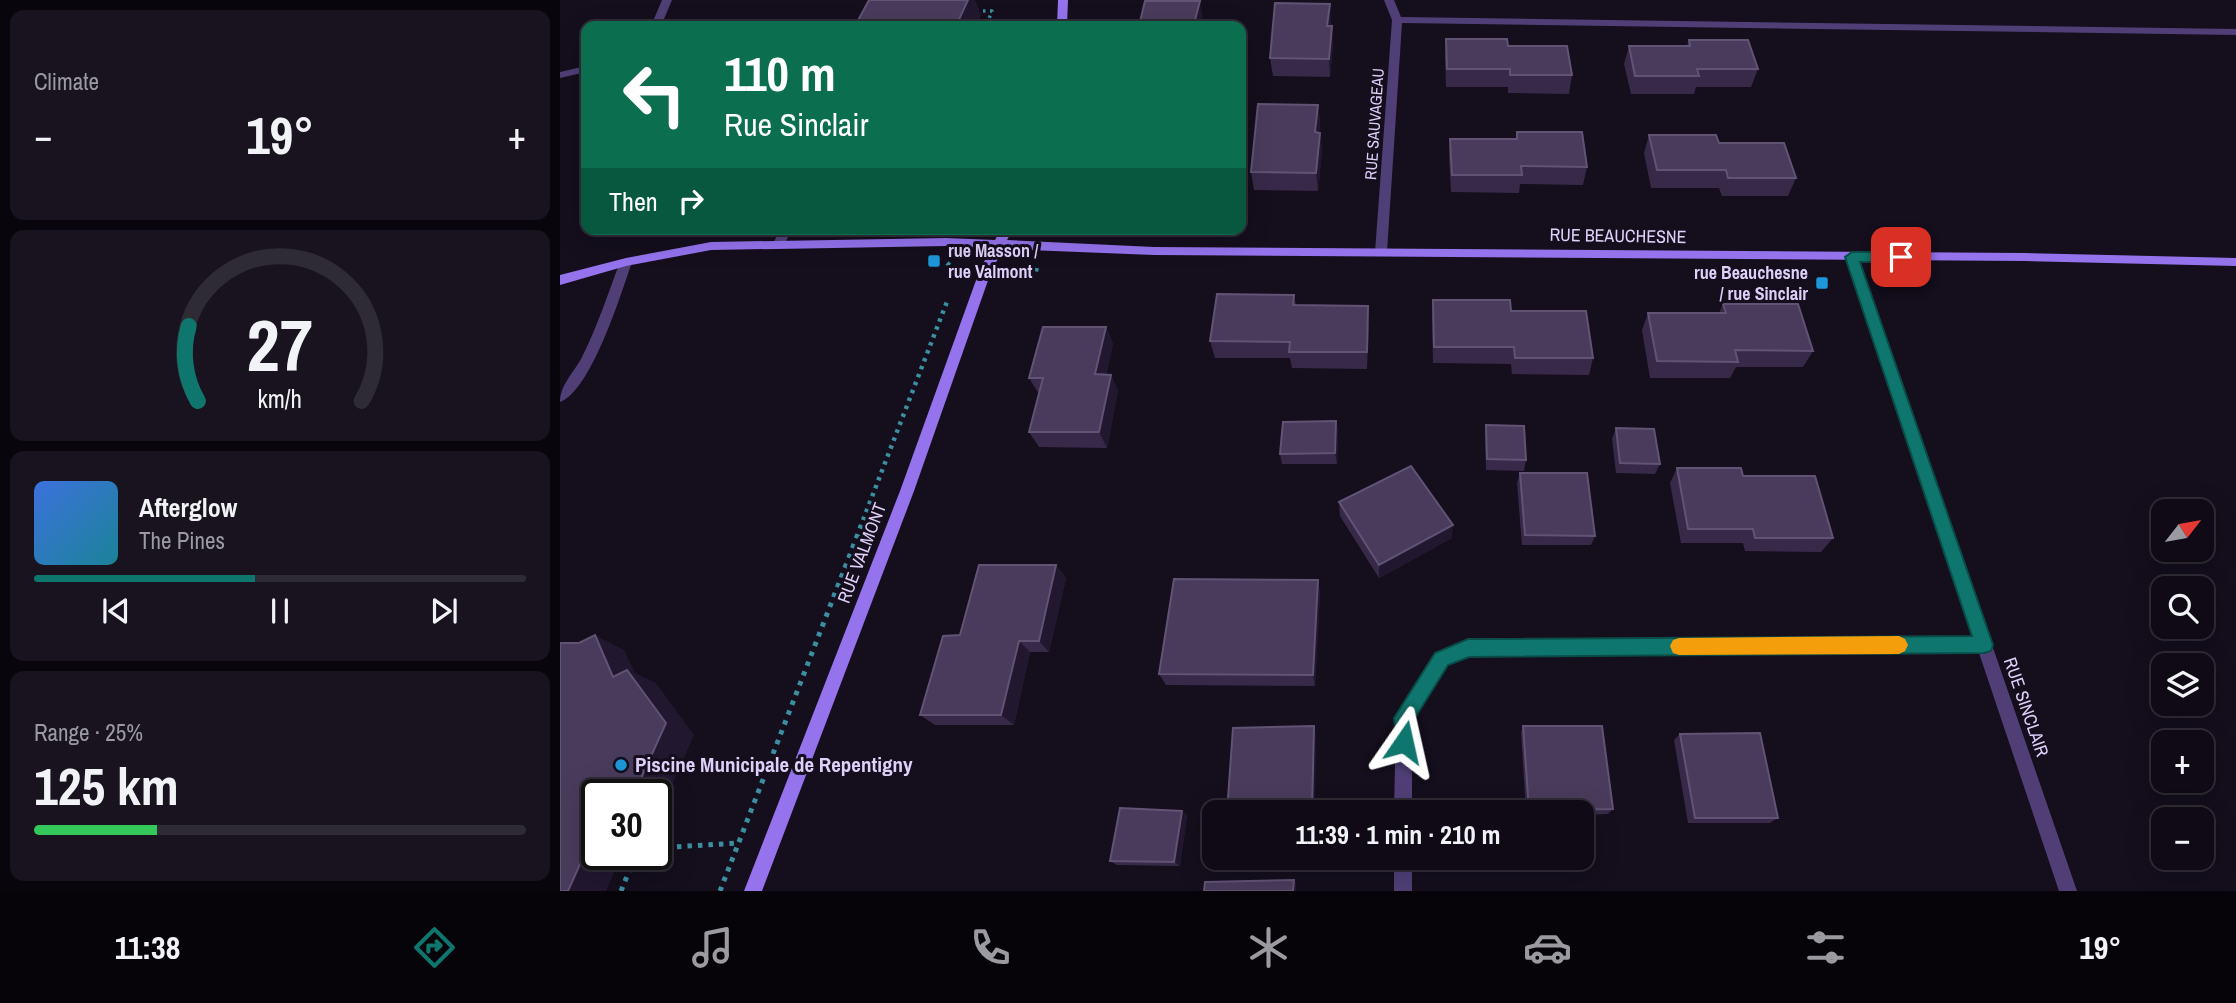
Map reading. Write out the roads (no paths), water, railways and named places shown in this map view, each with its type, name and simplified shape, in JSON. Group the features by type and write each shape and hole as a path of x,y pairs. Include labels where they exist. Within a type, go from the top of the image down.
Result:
{"street":[{"path":"658,21 667,0"},
{"path":"1062,21 1063,0"},
{"name":"RUE SAUVAGEAU","path":"1381,252 1397,20 1389,0"},
{"path":"1397,20 2236,32"},
{"path":"560,75 581,70"},
{"path":"779,244 783,235"},
{"name":"RUE BEAUCHESNE","path":"560,280 626,262 711,246 1003,237 1154,251 2236,262"},
{"name":"RUE VALMONT","path":"753,891 907,491 985,272 1003,237"},
{"name":"RUE SINCLAIR","path":"1852,257 2068,891"},
{"path":"560,397 566,394 584,367 626,262"},
{"path":"1403,800 1404,718 1441,659 1468,648 1984,645"},
{"path":"1403,870 1403,891"}],"place":[{"name":"rue Masson / rue Valmont","path":"934,261"},
{"name":"rue Beauchesne / rue Sinclair","path":"1822,283"},
{"name":"Piscine Municipale de Repentigny","path":"621,765"}]}
